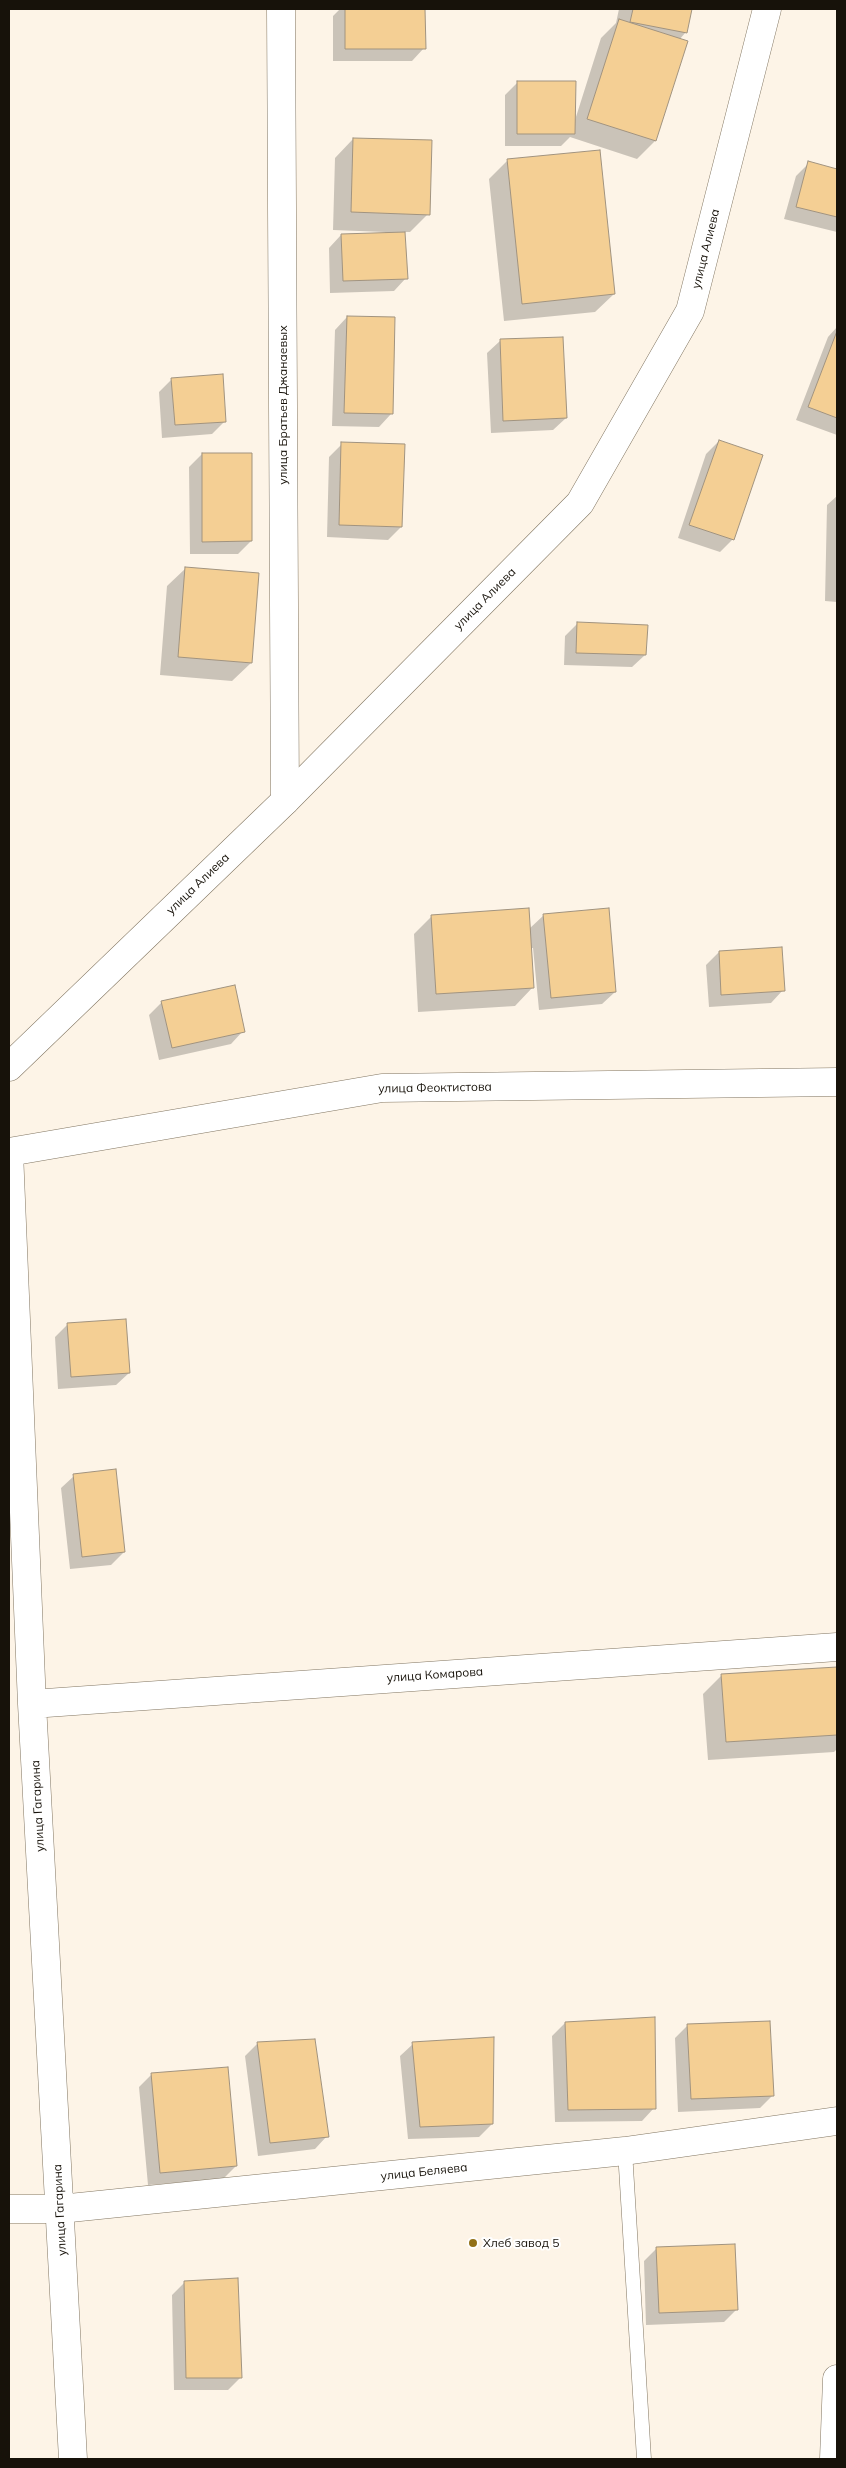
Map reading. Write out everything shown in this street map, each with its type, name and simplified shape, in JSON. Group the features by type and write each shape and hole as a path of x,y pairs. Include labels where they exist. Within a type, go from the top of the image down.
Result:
{"street":[{"name":"улица Братьев Джанаевых","path":"281,9 285,801"},
{"name":"улица Алиева","path":"9,1067 285,801 580,503 690,310 767,9"},
{"name":"улица Феоктистова","path":"9,1152 382,1088 837,1082"},
{"name":"улица Гагарина","path":"9,1152 32,1704 73,2459"},
{"name":"улица Комарова","path":"32,1704 837,1647"},
{"name":"улица Беляева","path":"9,2209 60,2209 625,2151 837,2121"},
{"path":"834,2459 837,2379"}],"lane":[{"path":"625,2151 644,2459"}],"building":[{"path":"345,9 425,9 426,49 345,49"},
{"path":"633,9 692,9 687,33 630,22"},
{"path":"619,19 688,41 656,141 587,119"},
{"path":"517,81 576,81 575,134 517,134"},
{"path":"353,138 432,140 430,215 351,212"},
{"path":"600,150 615,294 522,304 507,159"},
{"path":"808,161 837,169 837,217 796,207"},
{"path":"405,232 408,279 343,281 341,234"},
{"path":"347,316 395,317 393,414 344,413"},
{"path":"837,331 837,418 808,407"},
{"path":"563,337 567,418 503,421 500,339"},
{"path":"223,374 226,422 175,425 171,378"},
{"path":"719,440 763,455 734,540 689,525"},
{"path":"341,442 405,444 402,527 339,525"},
{"path":"202,453 252,453 252,541 202,542"},
{"path":"185,567 259,573 252,663 178,657"},
{"path":"577,622 648,625 646,655 576,653"},
{"path":"529,908 534,988 436,994 431,915"},
{"path":"609,908 616,992 551,998 543,914"},
{"path":"782,947 785,991 721,995 719,951"},
{"path":"235,985 245,1032 172,1048 161,1001"},
{"path":"126,1319 130,1373 71,1377 67,1323"},
{"path":"116,1469 125,1552 82,1557 73,1474"},
{"path":"837,1667 837,1735 726,1742 721,1674"},
{"path":"655,2017 656,2109 568,2110 565,2022"},
{"path":"770,2021 774,2096 691,2099 687,2024"},
{"path":"494,2037 493,2124 420,2127 412,2042"},
{"path":"315,2039 329,2137 270,2143 257,2042"},
{"path":"228,2067 237,2166 160,2173 151,2073"},
{"path":"735,2244 738,2310 659,2313 656,2247"},
{"path":"238,2278 242,2378 186,2378 184,2281"}],"place":[{"name":"Хлеб завод 5","path":"473,2243"}]}
